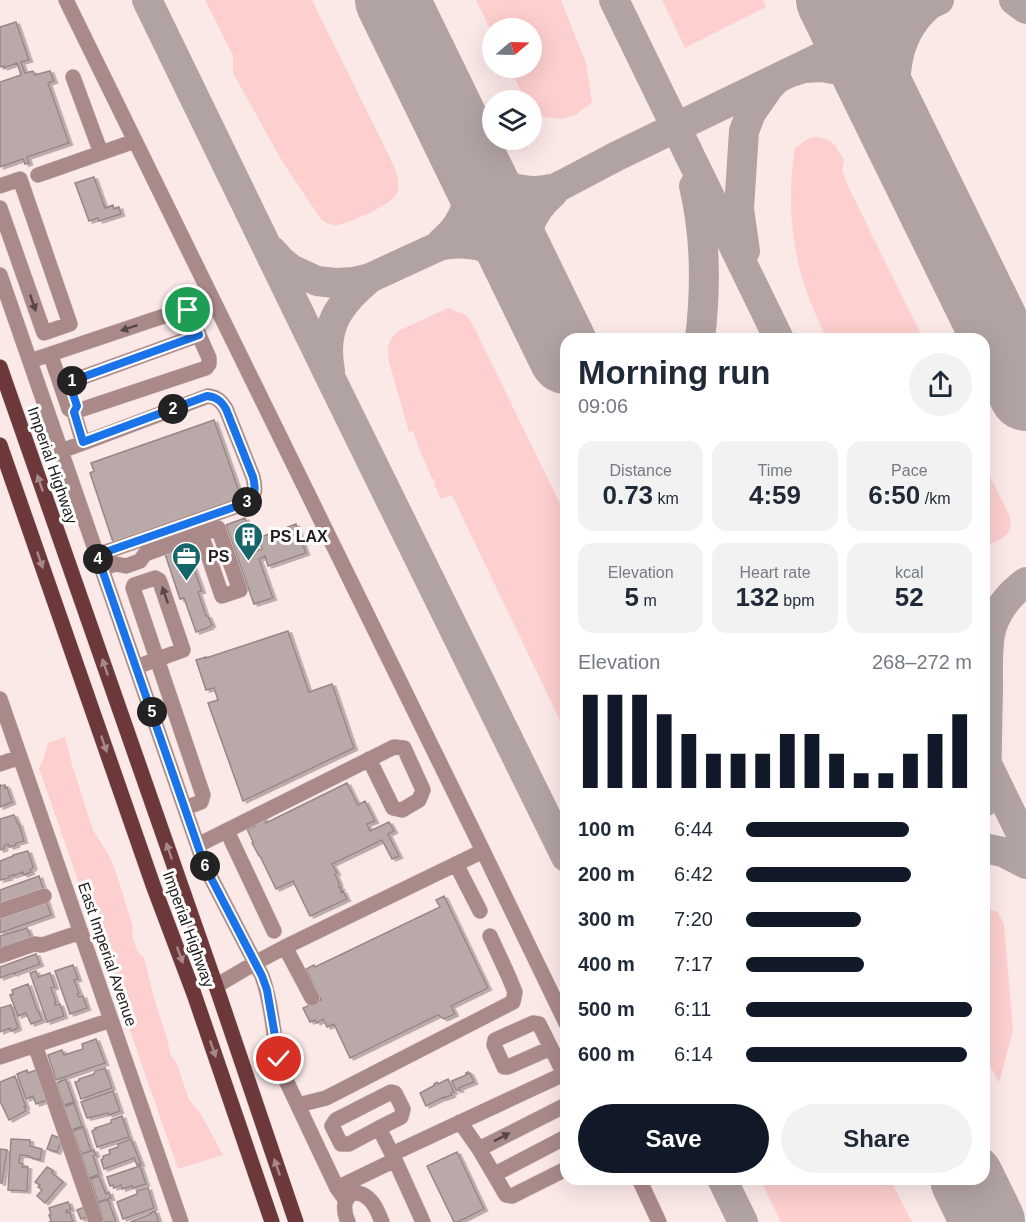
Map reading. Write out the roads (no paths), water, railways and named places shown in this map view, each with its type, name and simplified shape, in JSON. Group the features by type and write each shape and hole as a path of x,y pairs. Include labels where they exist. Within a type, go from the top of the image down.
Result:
{"main road":[{"name":"Imperial Highway","path":"0,367 296,1222"},
{"name":"Imperial Highway","path":"0,445 272,1222"},
{"path":"194,994 216,986"}],"street":[{"path":"66,0 560,1010"},
{"path":"73,76 101,153"},
{"path":"38,175 135,141"},
{"path":"0,186 20,179 70,324 44,333 0,208"},
{"path":"22,270 48,260"},
{"path":"0,275 61,451 105,563 136,667 198,845 210,876 267,990 281,1066 341,1194 348,1222"},
{"path":"30,361 185,309 188,310 209,358 206,368 74,412"},
{"path":"65,383 199,335"},
{"path":"54,353 52,359 65,383 69,409 74,412 83,442"},
{"path":"61,451 207,396 216,397 226,409 253,477 254,496 246,503 105,563"},
{"path":"105,563 126,566 140,561 145,554 201,534"},
{"path":"136,667 157,659 183,650 161,585 155,578 134,585 133,588 157,659 181,729 203,795 201,802 185,808"},
{"name":"East Imperial Avenue","path":"0,699 181,1222"},
{"path":"160,737 181,729"},
{"path":"0,764 20,757"},
{"path":"198,845 369,759"},
{"path":"227,831 274,931"},
{"path":"216,986 285,947 483,850"},
{"path":"456,864 480,911"},
{"path":"0,911 66,888"},
{"path":"0,956 34,944 42,945 81,932"},
{"path":"298,1105 326,1098 513,1002 512,984 490,936"},
{"path":"0,965 39,951 42,945"},
{"path":"285,947 312,998"},
{"path":"0,1057 111,1020"},
{"path":"35,1046 96,1222"},
{"path":"551,1048 560,1066"},
{"path":"341,1194 393,1157 460,1122 560,1078"},
{"path":"479,1149 560,1108"},
{"path":"460,1122 495,1174 506,1195 512,1196 560,1172"},
{"path":"379,1128 423,1222"},
{"path":"495,1174 560,1140"},
{"path":"642,1185 659,1222"},
{"path":"341,1194 366,1196 372,1202 382,1222"}],"place":[{"name":"PS LAX","path":"249,562"},
{"name":"PS","path":"187,582"}]}
